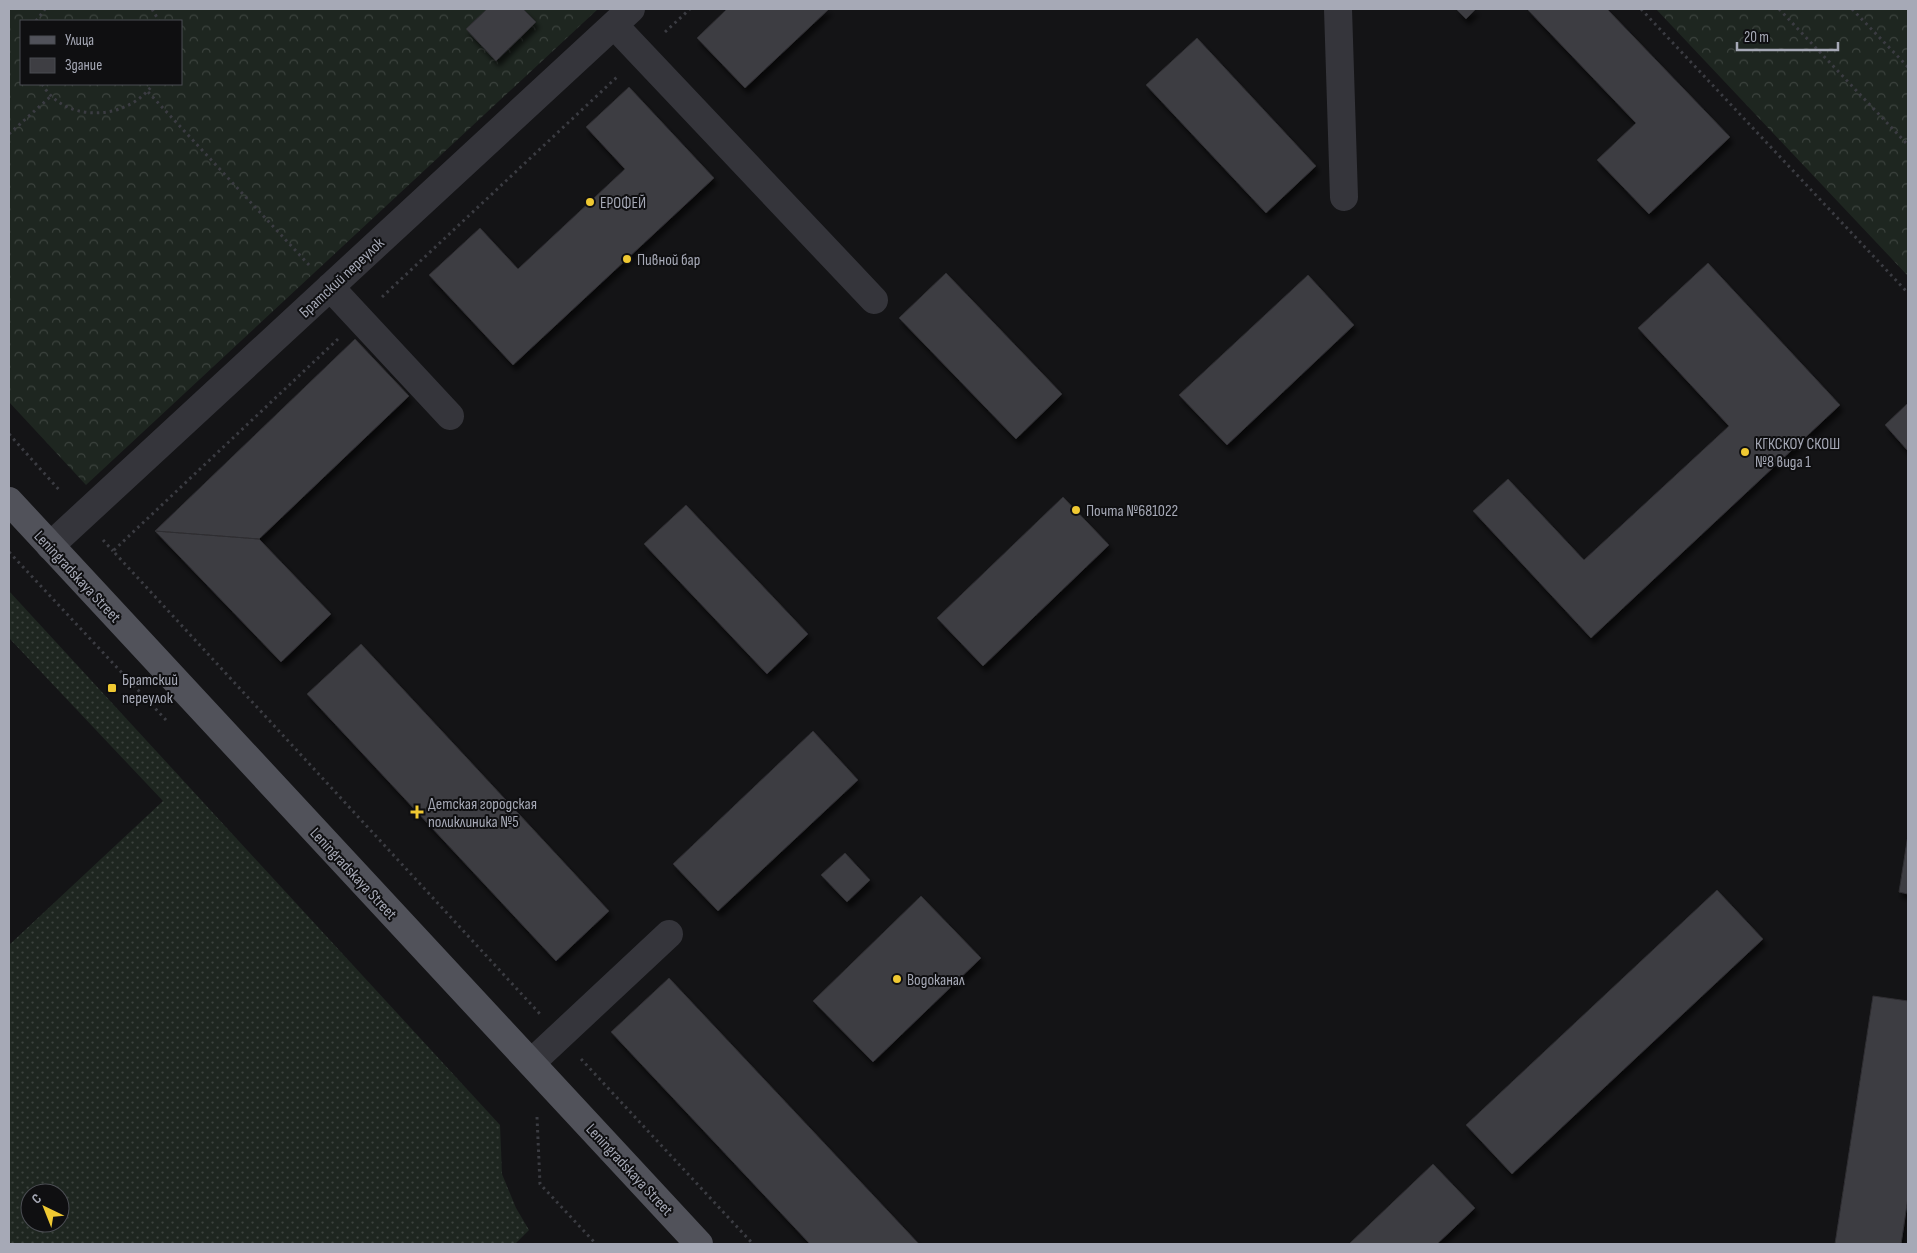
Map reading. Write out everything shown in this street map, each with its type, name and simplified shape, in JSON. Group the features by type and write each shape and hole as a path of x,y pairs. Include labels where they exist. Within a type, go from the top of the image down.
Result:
{"main road":[{"name":"Leningradskaya Street","path":"9,501 699,1244"}],"street":[{"path":"1338,9 1344,197"},
{"path":"622,17 642,54 874,300"},
{"name":"Братский переулок","path":"50,546 321,277 622,17"},
{"path":"321,277 450,416"},
{"path":"531,1063 669,934"}],"path":[{"path":"37,20 45,9"},
{"path":"152,9 158,20"},
{"path":"690,9 112,551 753,1244"},
{"path":"1642,9 1908,293"},
{"path":"1778,9 1908,145"},
{"path":"1852,9 1908,67"},
{"path":"43,85 50,96 79,111 102,114 124,108 148,92 152,85"},
{"path":"148,92 321,277"},
{"path":"9,134 50,96"},
{"path":"9,552 171,726"},
{"path":"537,1116 540,1184 596,1244"}],"green space":[{"path":"9,9 598,9 86,485 9,402"},
{"path":"1656,9 1908,9 1908,276"},
{"path":"9,591 500,1125 502,1174 516,1208 529,1230 515,1244 9,1244 9,945 163,801 9,638"}],"building":[{"path":"487,9 523,9 536,22 496,61 466,29"},
{"path":"727,9 829,9 745,88 697,38"},
{"path":"1456,9 1476,9 1466,19"},
{"path":"1527,9 1607,9 1730,137 1649,214 1597,160 1636,123"},
{"path":"1197,38 1316,166 1266,213 1146,85"},
{"path":"629,87 714,178 513,365 429,275 480,228 518,269 625,169 586,127"},
{"name":"КГКСКОУ СКОШ №8 вида 1","path":"1708,263 1840,405 1591,638 1473,511 1508,479 1584,560 1729,426 1638,328"},
{"path":"946,273 1062,394 1016,439 899,318"},
{"path":"1308,275 1354,325 1227,445 1179,395"},
{"path":"355,339 409,396 259,539 155,531"},
{"path":"1908,403 1908,451 1885,425"},
{"path":"1063,497 1109,545 983,666 937,618"},
{"path":"686,505 808,634 767,674 644,544"},
{"path":"155,531 259,539 331,614 281,662"},
{"path":"361,644 609,911 556,961 307,694"},
{"path":"813,731 858,780 718,911 673,864"},
{"path":"1908,835 1908,894 1899,892"},
{"path":"845,853 870,880 847,902 821,875"},
{"path":"1717,890 1763,939 1512,1174 1466,1125"},
{"name":"Водоканал","path":"921,896 981,958 873,1062 813,1001"},
{"path":"669,978 919,1244 810,1244 611,1032"},
{"path":"1873,996 1908,1001 1908,1197 1901,1244 1835,1244"},
{"path":"1433,1164 1475,1208 1437,1244 1349,1244"}],"place":[{"name":"ЕРОФЕЙ","path":"590,202"},
{"name":"Пивной бар","path":"627,259"},
{"name":"КГКСКОУ СКОШ №8 вида 1","path":"1745,452"},
{"name":"Почта №681022","path":"1076,510"},
{"name":"Братский переулок","path":"112,688"},
{"name":"Детская городская поликлиника №5","path":"417,812"},
{"name":"Водоканал","path":"897,979"}]}
